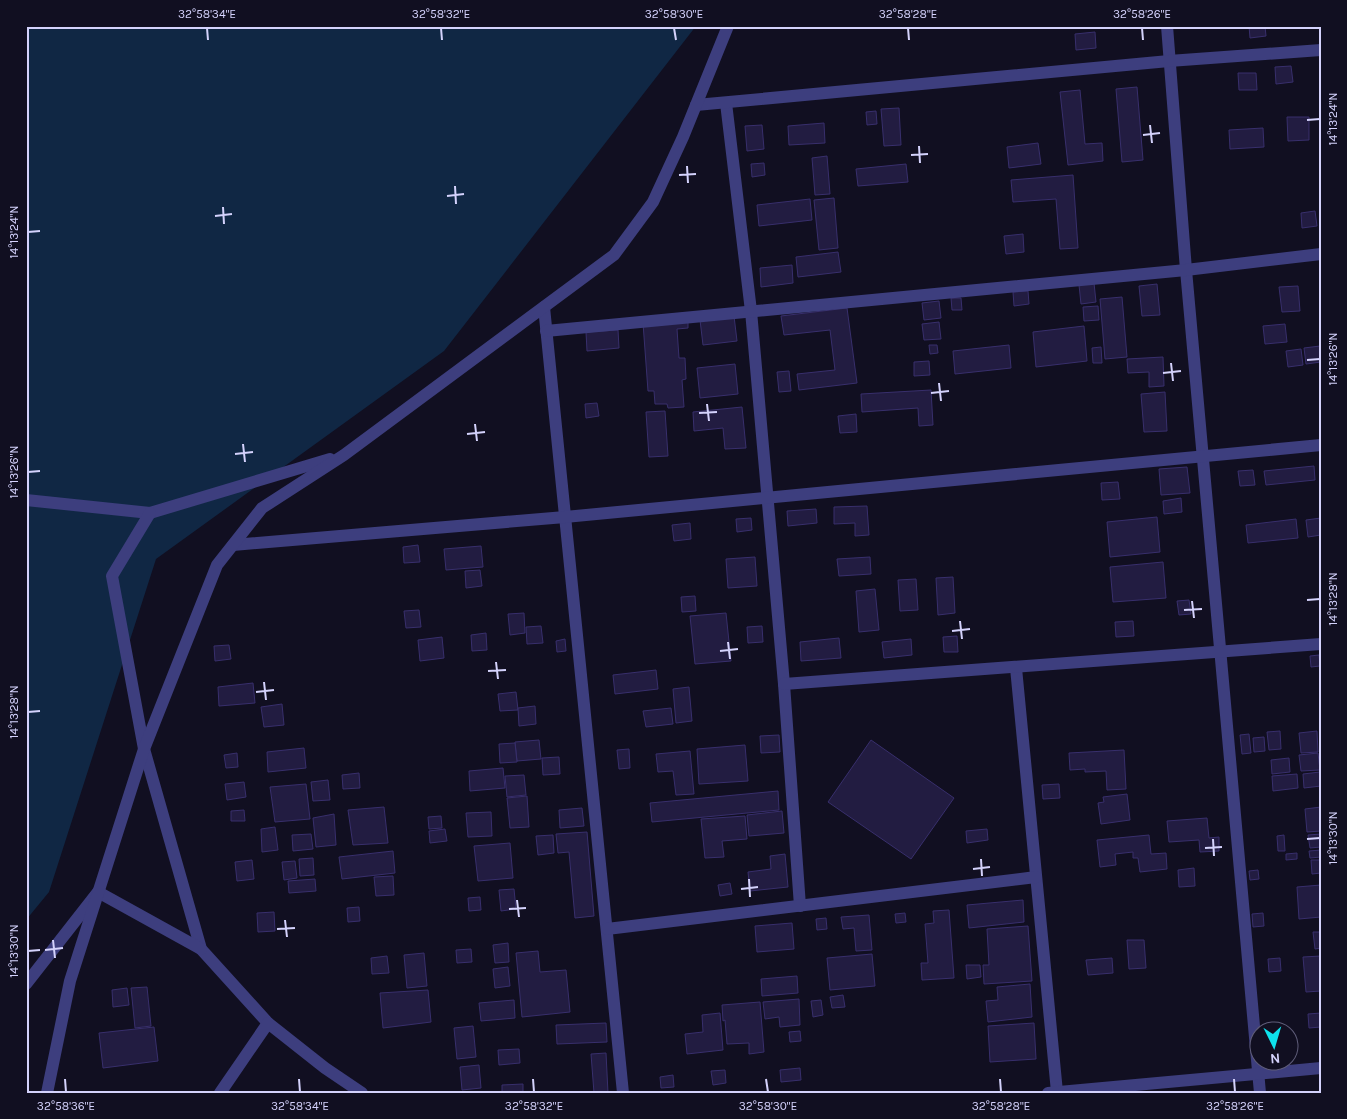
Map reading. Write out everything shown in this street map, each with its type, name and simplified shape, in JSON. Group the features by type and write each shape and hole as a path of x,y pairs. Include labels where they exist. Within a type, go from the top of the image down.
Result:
{"street":[{"path":"47,1093 70,981 144,749 217,565 262,508 344,455 614,255 653,202 696,105 728,26"},
{"path":"1167,26 1202,456 1260,1093"},
{"path":"696,105 1169,61 1321,50"},
{"path":"726,103 751,311 784,684 800,906"},
{"path":"546,330 1186,270 1321,254"},
{"path":"544,307 623,1093"},
{"path":"232,545 565,517 1321,445"},
{"path":"26,500 150,513 344,455"},
{"path":"150,513 112,576 144,749 200,949"},
{"path":"784,684 1321,644"},
{"path":"1016,668 1036,877 1052,1092 1321,1068"},
{"path":"606,930 1036,877"},
{"path":"98,892 200,949 268,1023 325,1068 362,1093"},
{"path":"26,984 98,892"},
{"path":"220,1093 268,1023"}],"water":[{"path":"26,26 696,26 444,351 156,559 49,892 26,920"}],"building":[{"path":"1249,26 1265,26 1266,36 1250,38"},
{"path":"1095,32 1096,48 1076,50 1075,34"},
{"path":"1291,66 1293,82 1276,84 1275,67"},
{"path":"1238,73 1256,73 1257,90 1239,90"},
{"path":"1137,87 1143,160 1122,162 1116,89"},
{"path":"1080,90 1085,144 1102,143 1103,161 1068,165 1060,92"},
{"path":"899,108 901,145 884,146 881,109"},
{"path":"876,111 877,124 867,125 866,112"},
{"path":"1287,117 1309,117 1309,140 1288,141"},
{"path":"824,123 825,143 789,145 788,126"},
{"path":"762,125 764,149 747,151 745,126"},
{"path":"1263,128 1264,147 1230,149 1229,130"},
{"path":"1038,143 1041,164 1009,168 1007,147"},
{"path":"827,156 830,194 815,195 812,158"},
{"path":"764,163 765,175 752,177 751,164"},
{"path":"906,164 908,182 858,186 856,169"},
{"path":"1073,175 1078,248 1060,249 1056,199 1013,202 1011,180"},
{"path":"834,198 838,248 819,250 814,200"},
{"path":"810,199 812,220 759,226 757,205"},
{"path":"1315,211 1317,226 1302,228 1301,213"},
{"path":"1023,234 1024,252 1006,254 1004,236"},
{"path":"838,252 841,272 798,277 796,257"},
{"path":"792,265 793,283 761,287 760,268"},
{"path":"1094,283 1096,302 1081,304 1079,285"},
{"path":"1157,284 1160,315 1142,316 1139,286"},
{"path":"1298,286 1300,311 1282,312 1279,287"},
{"path":"1028,291 1029,304 1014,306 1013,292"},
{"path":"1122,297 1127,357 1105,359 1100,299"},
{"path":"951,298 961,298 962,310 952,310"},
{"path":"939,301 941,318 924,320 922,303"},
{"path":"1098,306 1099,320 1084,321 1083,307"},
{"path":"847,308 857,383 799,390 797,374 835,370 830,330 784,335 781,316"},
{"path":"734,316 737,341 703,345 700,320"},
{"path":"688,320 688,328 677,329 679,358 685,358 686,379 682,380 684,407 668,408 667,404 655,404 654,391 648,391 643,323"},
{"path":"939,322 941,339 924,340 922,324"},
{"path":"1285,324 1287,342 1265,344 1263,326"},
{"path":"1084,326 1087,361 1036,367 1033,332"},
{"path":"618,330 619,348 587,351 586,332"},
{"path":"929,345 937,345 938,353 930,354"},
{"path":"1009,345 1011,368 955,374 953,351"},
{"path":"1320,346 1321,362 1306,364 1304,348"},
{"path":"1101,347 1102,363 1093,363 1092,348"},
{"path":"1301,349 1303,365 1288,367 1286,351"},
{"path":"1163,357 1164,386 1149,387 1149,372 1128,373 1127,359"},
{"path":"929,361 930,375 914,376 914,362"},
{"path":"735,364 738,394 700,398 697,368"},
{"path":"789,371 791,391 779,392 777,372"},
{"path":"931,390 933,425 919,426 918,408 862,412 861,394"},
{"path":"1165,392 1167,431 1144,432 1141,394"},
{"path":"597,403 599,416 586,418 585,404"},
{"path":"742,407 746,448 725,449 723,428 694,431 693,412"},
{"path":"665,411 668,456 649,457 646,412"},
{"path":"856,414 857,432 840,433 838,416"},
{"path":"1314,466 1315,480 1266,485 1264,471"},
{"path":"1187,467 1190,493 1161,495 1159,469"},
{"path":"1253,470 1255,485 1240,486 1238,471"},
{"path":"1118,482 1120,499 1102,500 1101,483"},
{"path":"1181,498 1182,512 1164,514 1163,501"},
{"path":"867,506 869,535 855,536 855,523 834,524 834,507"},
{"path":"816,509 817,523 788,526 787,511"},
{"path":"1157,517 1160,552 1110,557 1107,522"},
{"path":"751,518 752,530 737,532 736,519"},
{"path":"1321,518 1321,535 1308,537 1306,520"},
{"path":"1296,519 1298,538 1248,543 1246,525"},
{"path":"690,523 691,539 674,541 672,525"},
{"path":"418,545 420,562 404,563 403,547"},
{"path":"481,546 483,567 446,570 444,549"},
{"path":"755,557 757,586 728,588 726,559"},
{"path":"870,557 871,574 839,576 837,559"},
{"path":"1163,562 1166,598 1113,602 1110,567"},
{"path":"480,570 482,586 466,588 465,571"},
{"path":"953,577 955,613 938,615 936,578"},
{"path":"916,579 918,610 900,611 898,580"},
{"path":"875,589 879,630 859,632 856,591"},
{"path":"695,596 696,611 682,612 681,597"},
{"path":"1189,600 1191,614 1179,615 1177,601"},
{"path":"419,610 421,627 406,628 404,611"},
{"path":"524,613 525,633 510,635 508,614"},
{"path":"726,613 731,661 695,664 690,616"},
{"path":"1133,621 1134,636 1116,637 1115,622"},
{"path":"541,626 543,643 527,644 526,627"},
{"path":"762,626 763,642 748,643 747,627"},
{"path":"486,633 487,650 472,651 471,635"},
{"path":"957,636 958,652 944,652 943,637"},
{"path":"442,637 444,658 420,661 418,640"},
{"path":"839,638 841,658 801,661 800,642"},
{"path":"565,639 566,651 557,652 556,641"},
{"path":"911,639 912,655 884,658 882,642"},
{"path":"229,645 231,659 215,661 214,646"},
{"path":"1319,655 1320,666 1311,667 1310,656"},
{"path":"656,670 658,689 615,694 613,675"},
{"path":"253,683 255,703 219,706 218,687"},
{"path":"689,687 692,721 676,723 673,689"},
{"path":"516,692 518,710 500,711 498,694"},
{"path":"282,704 284,725 264,727 261,707"},
{"path":"535,706 536,724 519,726 518,708"},
{"path":"671,708 673,724 646,727 643,711"},
{"path":"1280,731 1281,749 1269,750 1267,732"},
{"path":"1317,731 1318,752 1301,753 1299,733"},
{"path":"1249,734 1251,753 1242,754 1240,735"},
{"path":"779,735 780,752 761,753 760,736"},
{"path":"1264,737 1265,751 1254,752 1253,738"},
{"path":"539,740 541,759 517,761 515,742"},
{"path":"871,740 954,798 911,859 828,802"},
{"path":"515,743 517,762 500,763 499,744"},
{"path":"745,745 748,781 699,784 697,749"},
{"path":"304,748 306,768 268,772 267,752"},
{"path":"629,749 630,768 619,769 617,750"},
{"path":"1124,750 1126,789 1107,790 1106,771 1085,772 1085,769 1070,770 1069,753"},
{"path":"690,751 694,794 676,795 673,771 658,772 656,754"},
{"path":"237,753 238,767 226,768 224,755"},
{"path":"1318,753 1320,770 1301,771 1299,755"},
{"path":"559,757 560,774 543,775 542,758"},
{"path":"1289,758 1290,772 1272,774 1271,760"},
{"path":"503,768 505,788 470,791 469,771"},
{"path":"1320,772 1321,786 1304,788 1303,774"},
{"path":"359,773 360,788 343,789 342,775"},
{"path":"1297,774 1298,788 1273,791 1272,776"},
{"path":"524,775 526,795 507,797 505,776"},
{"path":"328,780 330,800 313,801 311,782"},
{"path":"244,782 246,797 227,800 225,784"},
{"path":"306,784 310,819 275,822 270,787"},
{"path":"1059,784 1060,798 1043,799 1042,785"},
{"path":"778,791 779,810 652,822 650,803"},
{"path":"1127,794 1130,820 1101,824 1098,803 1104,802 1103,797"},
{"path":"527,796 529,827 510,828 507,798"},
{"path":"384,807 388,843 353,845 348,810"},
{"path":"1321,807 1321,831 1307,832 1305,809"},
{"path":"582,808 584,826 560,828 559,810"},
{"path":"244,810 245,821 231,821 231,811"},
{"path":"782,811 784,833 749,836 747,815"},
{"path":"491,812 492,836 468,837 466,813"},
{"path":"334,814 336,845 316,847 313,818"},
{"path":"441,816 442,828 429,829 428,817"},
{"path":"745,816 747,839 722,841 724,857 705,858 701,819"},
{"path":"1207,818 1209,838 1219,837 1219,851 1200,852 1199,840 1169,842 1167,821"},
{"path":"275,827 278,850 262,852 261,829"},
{"path":"445,829 447,841 430,843 429,831"},
{"path":"987,829 988,840 967,843 966,831"},
{"path":"587,832 594,916 575,918 569,852 558,853 556,834"},
{"path":"311,834 313,849 293,851 292,835"},
{"path":"1321,834 1321,847 1310,848 1308,835"},
{"path":"553,835 554,853 538,855 536,836"},
{"path":"1149,835 1151,854 1166,853 1167,869 1140,872 1138,858 1133,858 1133,852 1115,854 1116,865 1100,867 1097,840"},
{"path":"1284,835 1285,851 1278,851 1277,836"},
{"path":"510,843 513,878 478,881 474,846"},
{"path":"1321,850 1321,857 1310,858 1309,851"},
{"path":"393,851 395,873 342,879 339,857"},
{"path":"1297,853 1297,859 1286,860 1286,854"},
{"path":"785,854 788,887 750,891 748,872 771,869 770,856"},
{"path":"313,858 314,875 300,876 299,859"},
{"path":"252,860 254,879 237,881 235,862"},
{"path":"1311,860 1321,860 1321,873 1312,874"},
{"path":"295,861 297,878 284,880 282,862"},
{"path":"1194,868 1195,886 1179,887 1178,870"},
{"path":"1258,870 1259,879 1250,880 1249,871"},
{"path":"393,876 394,895 376,896 374,877"},
{"path":"315,879 316,891 289,893 288,881"},
{"path":"730,883 732,894 720,896 718,885"},
{"path":"1321,885 1321,917 1299,919 1297,887"},
{"path":"514,889 516,909 501,911 499,890"},
{"path":"480,897 481,910 469,911 468,898"},
{"path":"1023,900 1024,922 969,928 967,905"},
{"path":"359,907 360,921 348,922 347,908"},
{"path":"949,910 954,978 922,980 921,963 928,963 925,924 934,923 933,911"},
{"path":"274,912 275,931 258,932 257,913"},
{"path":"905,913 906,922 896,923 895,914"},
{"path":"1263,913 1264,926 1253,927 1252,914"},
{"path":"869,915 872,950 856,951 854,928 843,929 841,917"},
{"path":"826,918 827,929 817,930 816,919"},
{"path":"792,923 794,949 757,952 755,926"},
{"path":"1028,926 1032,981 984,984 983,965 989,965 987,929"},
{"path":"1313,932 1321,932 1321,948 1315,949"},
{"path":"1127,940 1144,940 1146,968 1129,969"},
{"path":"508,943 509,962 495,963 493,945"},
{"path":"471,949 472,962 457,963 456,950"},
{"path":"538,951 540,972 566,970 570,1012 522,1017 516,953"},
{"path":"424,953 427,986 407,988 404,955"},
{"path":"872,954 875,986 830,990 827,958"},
{"path":"387,956 389,973 372,974 371,958"},
{"path":"1321,956 1321,991 1306,992 1303,957"},
{"path":"1112,958 1113,973 1088,975 1086,960"},
{"path":"1280,958 1281,971 1269,972 1268,959"},
{"path":"966,965 980,965 981,977 967,979"},
{"path":"508,967 510,986 495,988 493,969"},
{"path":"797,976 798,993 762,996 761,979"},
{"path":"1030,984 1032,1017 988,1022 986,1001 998,1000 997,987"},
{"path":"147,987 151,1026 135,1028 131,988"},
{"path":"127,988 129,1005 113,1007 112,990"},
{"path":"428,990 431,1022 383,1028 380,993"},
{"path":"843,995 845,1007 832,1008 830,997"},
{"path":"799,999 800,1025 780,1027 779,1017 765,1019 763,1002"},
{"path":"514,1000 515,1018 481,1021 479,1003"},
{"path":"821,1000 823,1015 813,1017 811,1001"},
{"path":"760,1002 764,1052 749,1054 749,1043 727,1044 722,1005"},
{"path":"720,1013 723,1050 687,1054 685,1034 703,1032 702,1015"},
{"path":"1321,1013 1321,1027 1309,1028 1308,1014"},
{"path":"606,1023 607,1042 557,1044 556,1025"},
{"path":"1034,1023 1036,1059 990,1062 988,1026"},
{"path":"473,1026 476,1057 457,1059 454,1028"},
{"path":"154,1027 158,1061 103,1068 99,1033"},
{"path":"800,1031 801,1041 790,1042 789,1032"},
{"path":"519,1049 520,1063 499,1065 498,1050"},
{"path":"606,1053 608,1093 594,1093 591,1054"},
{"path":"479,1065 481,1088 462,1090 460,1067"},
{"path":"800,1068 801,1080 781,1082 780,1070"},
{"path":"725,1070 726,1083 713,1085 711,1071"},
{"path":"673,1075 674,1087 661,1088 660,1077"},
{"path":"523,1084 523,1093 502,1093 502,1085"}]}
